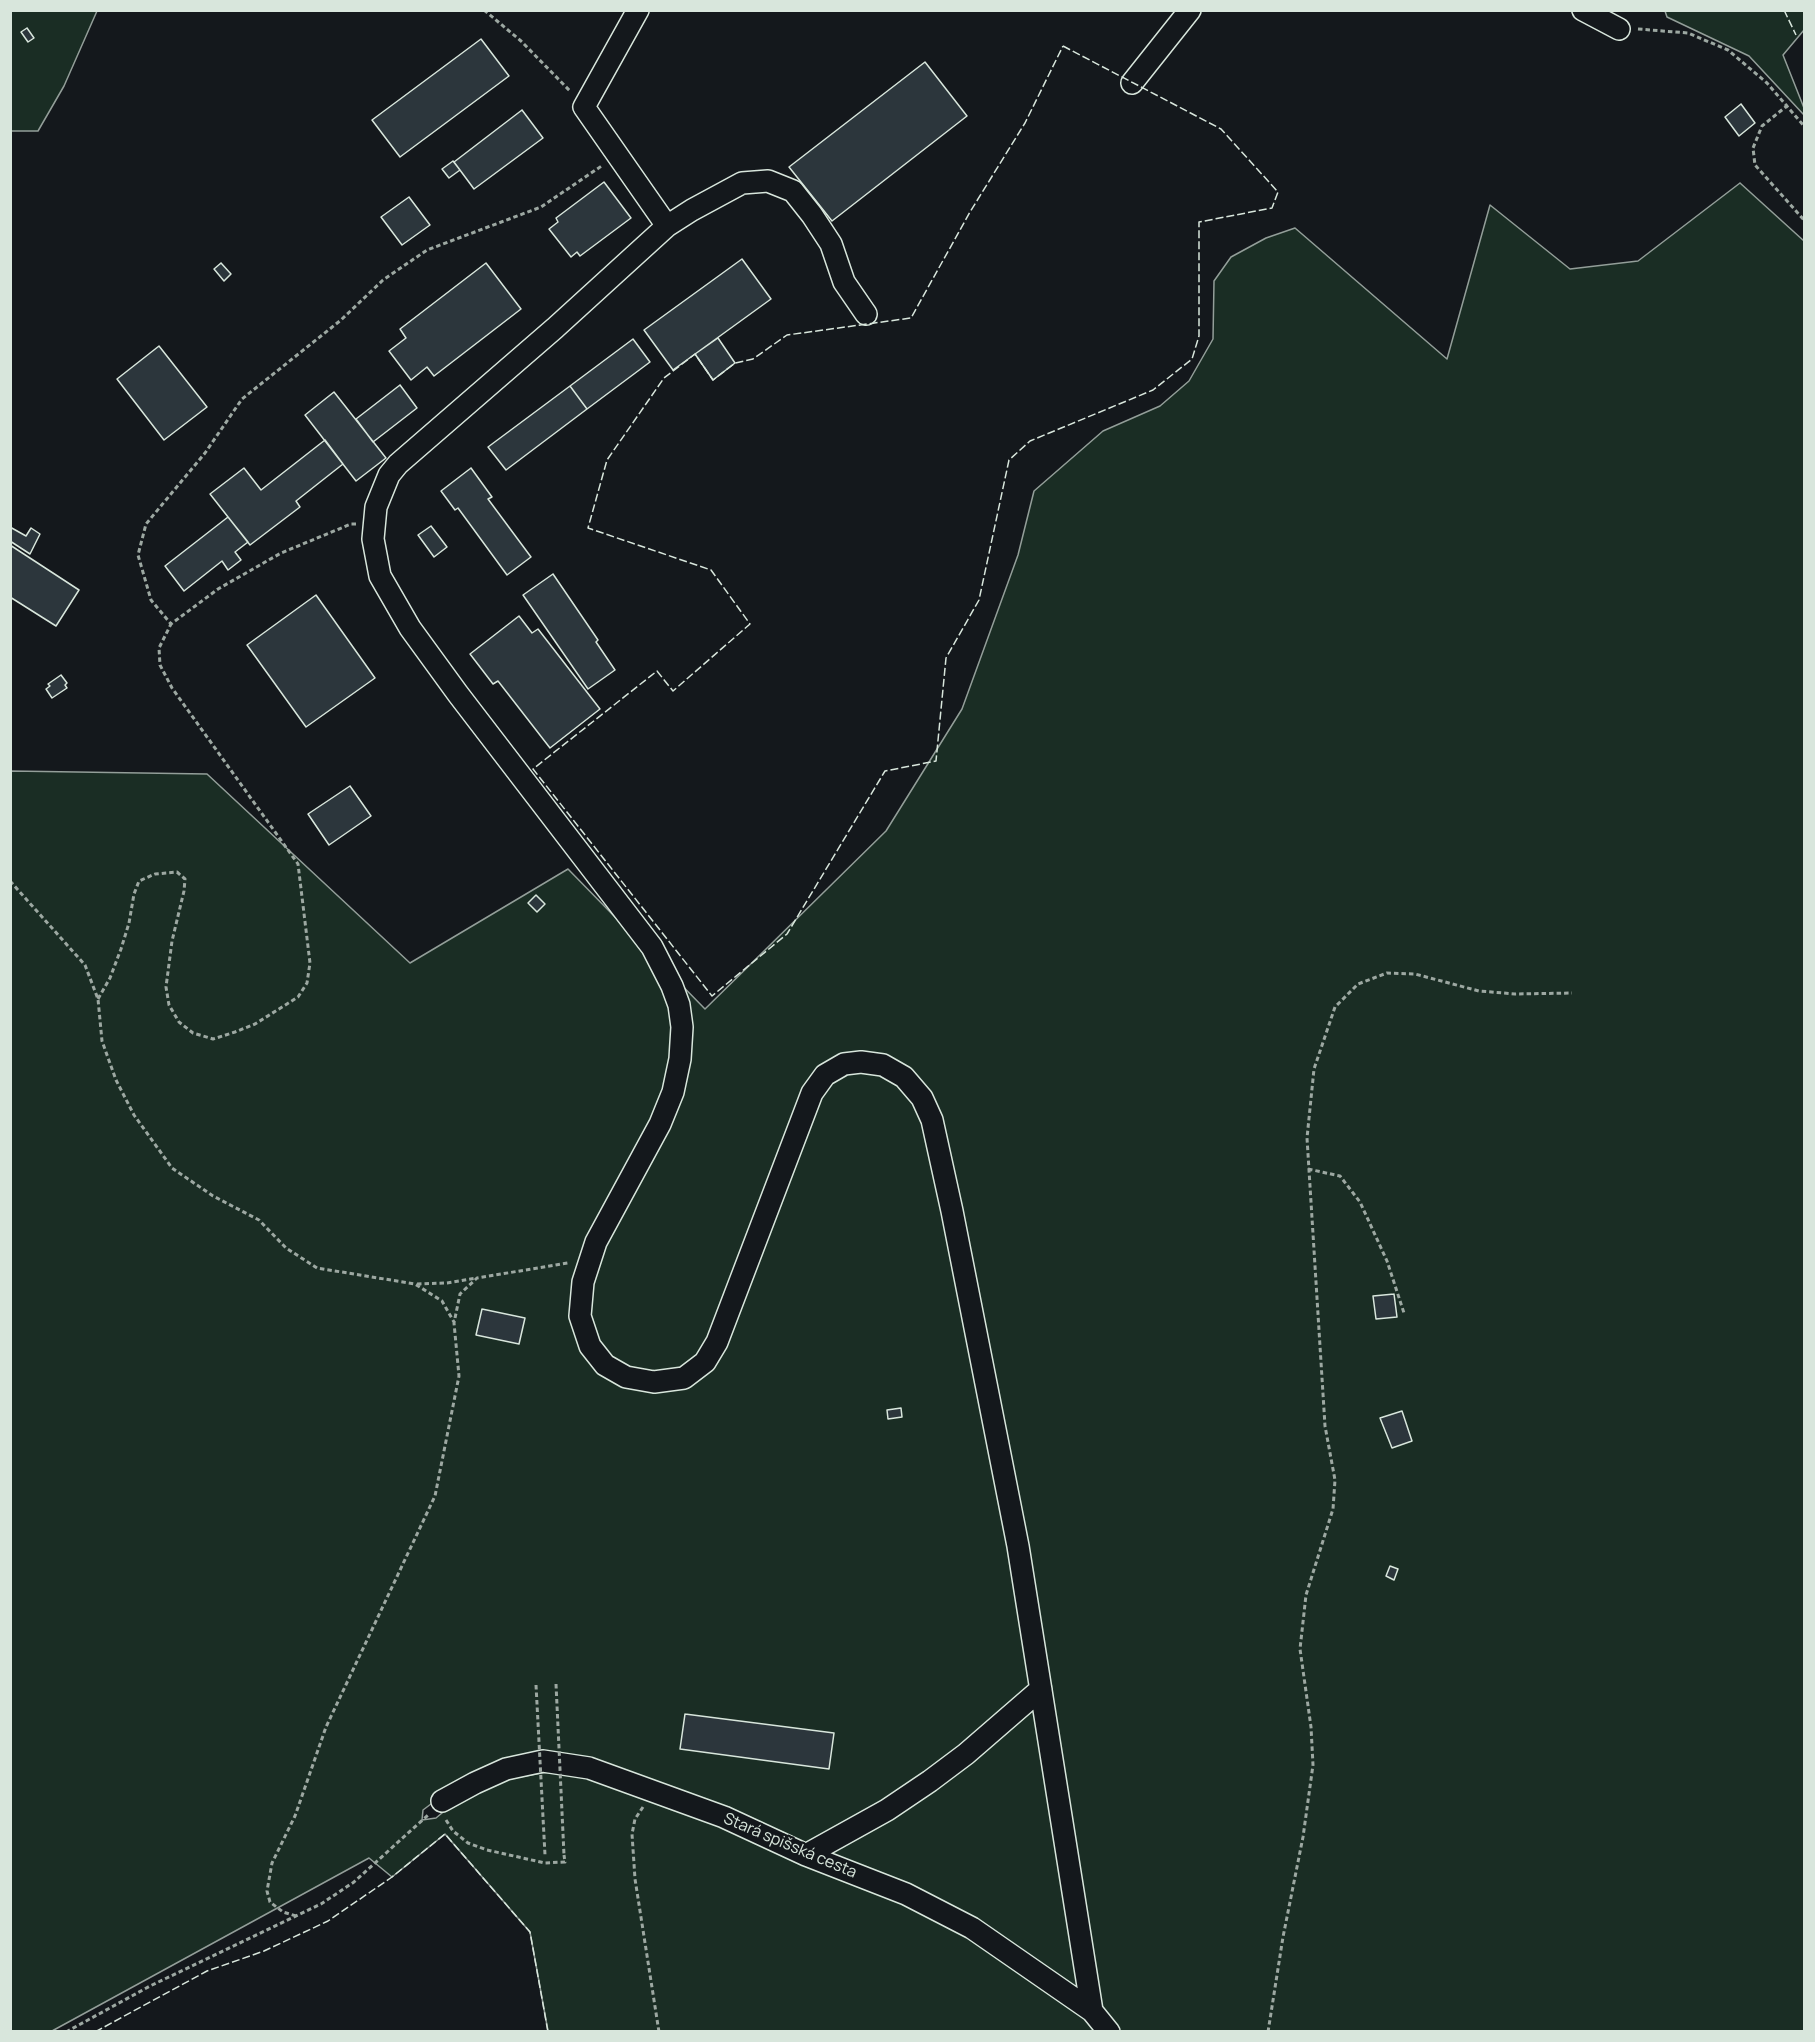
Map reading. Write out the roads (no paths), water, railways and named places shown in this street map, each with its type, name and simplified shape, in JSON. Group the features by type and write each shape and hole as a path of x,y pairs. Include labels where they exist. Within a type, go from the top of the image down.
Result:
{"street":[{"path":"638,10 584,107 668,226"},
{"path":"1132,82 1190,10"},
{"path":"1583,10 1628,29"},
{"path":"866,314 844,282 831,244 793,191 768,181 742,183 668,226 398,464 389,475 376,507 373,540 380,576 410,628 652,947 679,1005 682,1028 680,1059 673,1092 660,1124 596,1242 583,1282 580,1316 590,1346 605,1365 626,1377 654,1382 684,1378 705,1362 717,1342 812,1093 825,1075 844,1064 861,1062 883,1065 903,1077 922,1098 932,1120 950,1199 1018,1546 1092,2011"},
{"path":"806,1855 887,1810 930,1781 966,1754 1041,1689"},
{"name":"Stará spišská cesta","path":"442,1801 506,1769 543,1761 589,1768 724,1817 806,1855 906,1894 972,1928 1092,2011 1109,2031"}]}
